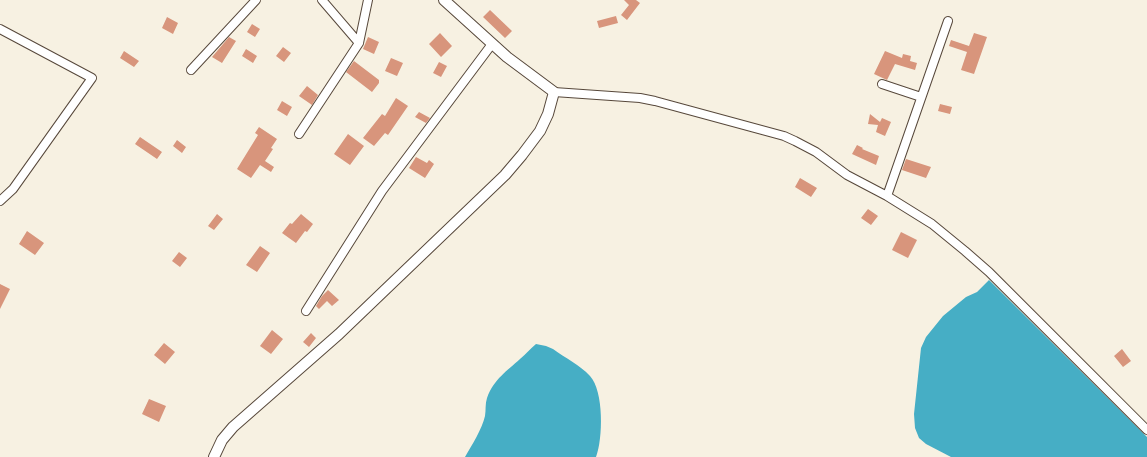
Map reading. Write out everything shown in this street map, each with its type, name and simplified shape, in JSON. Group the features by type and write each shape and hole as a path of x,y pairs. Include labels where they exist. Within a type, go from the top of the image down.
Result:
{"street":[{"path":"191,70 256,0"},
{"path":"322,0 359,43"},
{"path":"298,134 359,43 368,0"},
{"path":"444,0 507,57 554,92 655,100 784,136 816,152 847,175 887,196 932,224 965,251 1147,430"},
{"path":"887,196 948,21"},
{"path":"0,29 92,78 13,189 0,201"},
{"path":"306,311 382,191 492,44"},
{"path":"882,84 921,98"},
{"path":"214,457 222,440 233,427 339,334 505,175 540,131 548,114 554,92"}],"water":[{"path":"989,280 1147,437 1147,457 951,457 926,444 919,438 915,428 914,414 921,348 926,337 943,316 966,297 977,292"},
{"path":"536,344 553,349 582,368 595,383 598,392 601,415 600,439 596,457 465,457 482,426 487,398 493,386 501,376"}],"building":[{"path":"624,0 636,0 640,3 627,20 621,15 629,5"},
{"path":"490,10 512,31 505,38 483,17"},
{"path":"616,16 618,23 599,28 597,21"},
{"path":"167,17 178,23 173,34 162,28"},
{"path":"252,24 260,29 255,37 247,32"},
{"path":"440,33 452,46 441,57 429,44"},
{"path":"974,33 987,37 974,74 961,70 967,52 949,46 951,40 969,46"},
{"path":"229,37 236,41 222,63 212,57"},
{"path":"368,37 379,42 374,54 363,49"},
{"path":"283,47 291,53 284,62 276,56"},
{"path":"246,49 257,56 253,63 242,56"},
{"path":"124,51 139,61 134,67 120,58"},
{"path":"885,51 902,58 903,54 911,56 910,61 917,63 915,70 895,64 887,80 874,74"},
{"path":"391,58 403,63 397,76 385,71"},
{"path":"354,61 379,80 379,83 372,92 346,72"},
{"path":"439,62 447,66 441,77 433,73"},
{"path":"307,86 318,95 312,105 299,96"},
{"path":"396,98 408,106 388,135 385,133 374,146 363,138 382,114 385,116"},
{"path":"282,101 292,107 287,116 277,110"},
{"path":"940,104 952,107 950,114 938,111"},
{"path":"419,112 430,118 426,123 415,117"},
{"path":"870,114 880,122 882,118 891,122 885,136 876,132 878,125 868,124"},
{"path":"259,127 277,139 271,148 273,149 265,161 274,167 271,172 260,165 251,178 237,169 258,135 255,133"},
{"path":"348,134 364,146 350,165 334,154"},
{"path":"140,137 162,152 157,159 135,144"},
{"path":"177,140 186,147 182,153 173,146"},
{"path":"857,145 863,148 862,149 879,156 876,165 852,154"},
{"path":"416,157 427,163 429,160 434,164 425,178 409,168"},
{"path":"906,159 931,167 926,178 902,170"},
{"path":"800,178 817,188 811,197 795,187"},
{"path":"868,209 878,216 871,225 861,218"},
{"path":"217,214 223,219 214,230 208,226"},
{"path":"301,214 313,224 307,232 305,231 296,243 282,233 290,223 292,224"},
{"path":"27,231 44,243 35,255 19,244"},
{"path":"901,232 917,240 908,258 892,250"},
{"path":"260,246 270,253 257,272 246,265"},
{"path":"179,252 187,258 180,267 172,261"},
{"path":"0,284 10,289 0,309"},
{"path":"328,290 339,300 332,306 327,301 319,309 316,306"},
{"path":"272,330 283,339 271,354 260,346"},
{"path":"311,333 316,338 309,347 303,342"},
{"path":"164,343 175,352 165,364 154,355"},
{"path":"1122,349 1131,361 1123,367 1114,356"},
{"path":"149,399 166,406 159,422 142,414"}]}
